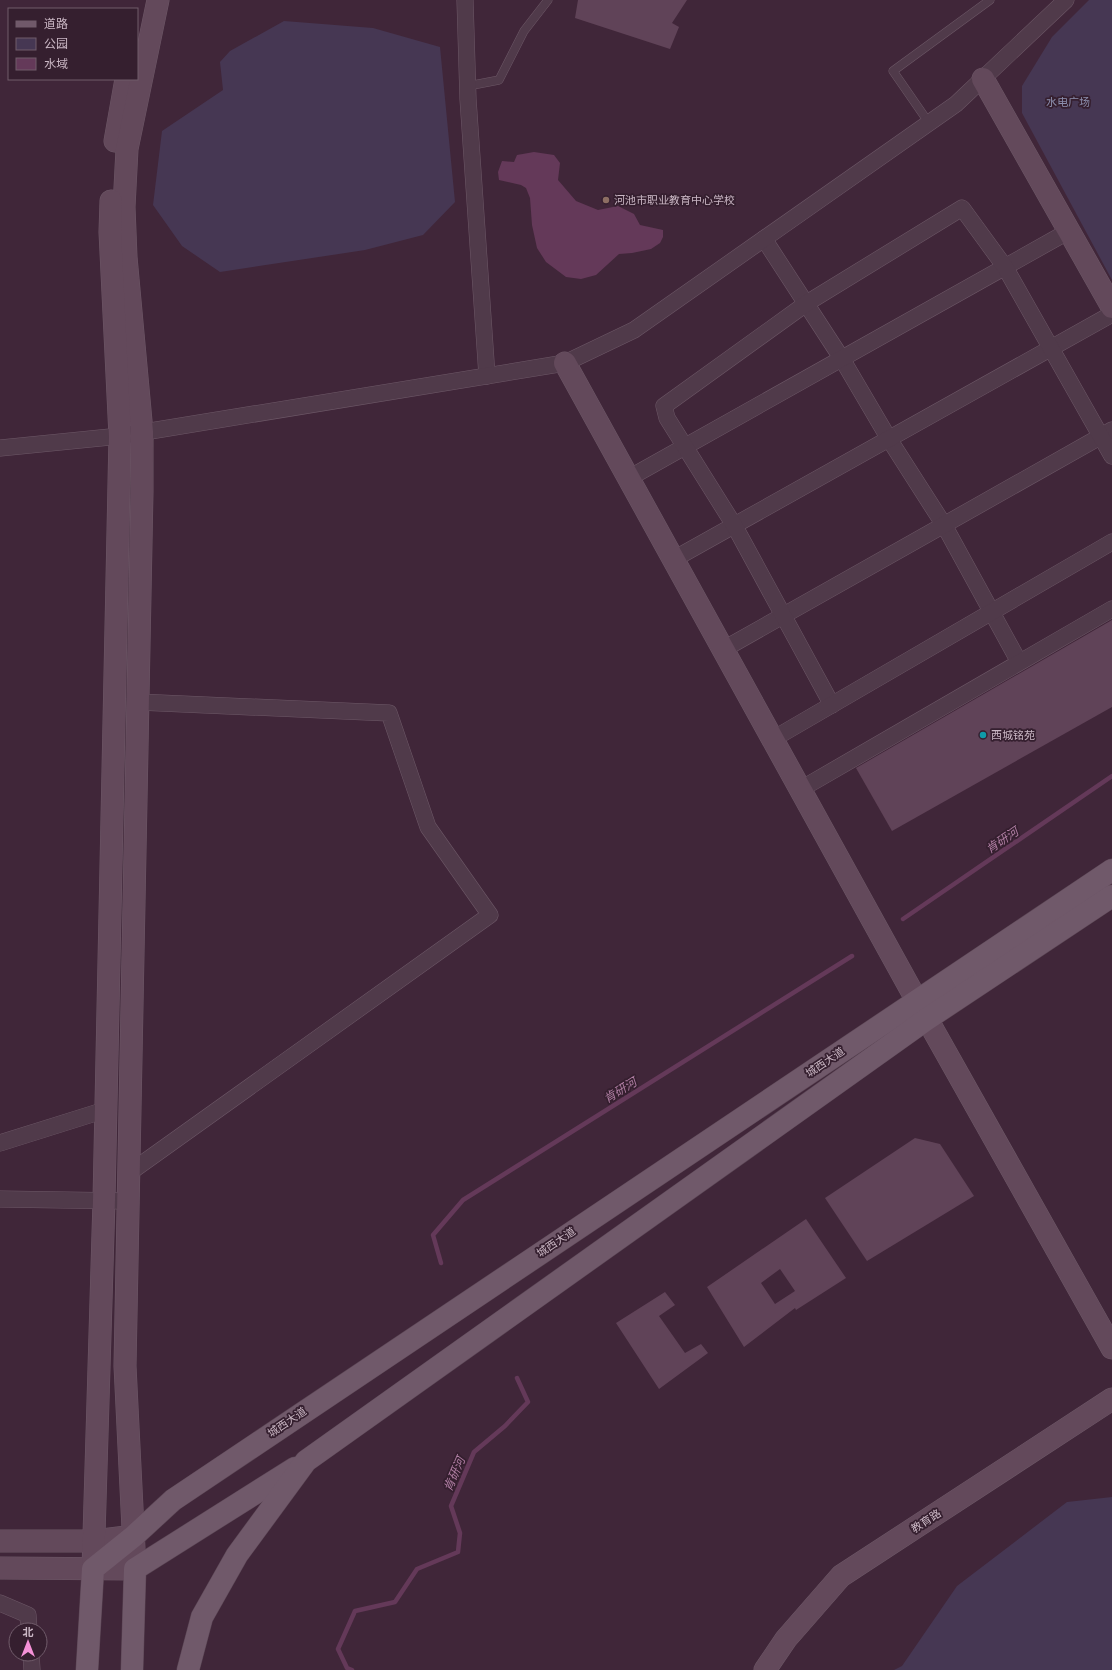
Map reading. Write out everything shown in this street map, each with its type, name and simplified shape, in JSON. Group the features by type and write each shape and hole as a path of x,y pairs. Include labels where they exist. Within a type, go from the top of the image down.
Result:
{"main road":[{"path":"138,32 146,0"},
{"path":"132,1670 135,1569 125,1366 142,432 126,257 124,207 127,149 158,0"},
{"path":"983,79 1112,307"},
{"path":"87,1670 93,1569 104,1200 120,436 110,232 112,155 126,80"},
{"path":"565,363 918,1000 927,1019 1112,1348"},
{"name":"城西大道","path":"93,1569 134,1536 172,1500 1112,870"},
{"path":"0,1568 135,1569 306,1461 927,1019 1112,896"},
{"name":"教育路","path":"765,1670 786,1639 841,1576 1112,1399"},
{"path":"188,1670 202,1617 237,1554 306,1461"},
{"path":"0,1541 94,1541 134,1536"}],"street":[{"path":"0,448 120,436 565,363 634,330 956,104 1066,0"},
{"path":"467,2 468,86 487,376"},
{"path":"832,705 734,525 686,446 667,418 664,406 807,303 962,208 1005,268 1050,349 1106,434 1112,456"},
{"path":"629,478 1069,232"},
{"path":"764,239 807,303 889,439 944,525 1019,662"},
{"path":"674,559 1112,314"},
{"path":"724,649 1106,434"},
{"path":"773,739 1112,542"},
{"path":"801,788 1112,609"},
{"path":"128,1173 490,915 428,828 389,713 138,702"},
{"path":"0,1143 105,1110"},
{"path":"0,1199 128,1201"},
{"path":"0,1603 28,1615 29,1622"}],"lane":[{"path":"468,86 499,80 524,31 548,0"},
{"path":"929,123 894,71 990,0"}],"green space":[{"name":"水电广场","path":"1089,0 1112,0 1112,280 1022,113 1022,86 1052,37"},
{"path":"284,21 373,28 440,47 455,202 423,235 365,250 220,272 182,246 153,205 162,131 223,90 220,62 230,51"},
{"path":"1112,1497 1112,1670 894,1670 902,1666 957,1586 1067,1502"}],"water":[{"path":"534,152 554,155 560,163 558,180 576,201 598,210 618,206 634,214 640,225 663,230 663,237 660,243 651,249 619,254 596,275 581,279 566,277 546,262 537,248 532,225 530,198 526,188 521,185 499,180 498,172 502,161 514,162 517,155"}],"building":[{"path":"578,0 687,0 672,23 679,27 670,49 575,18"},
{"name":"西城铭苑","path":"1112,620 1112,707 892,831 856,768"},
{"path":"915,1138 940,1144 974,1196 867,1261 825,1198"},
{"path":"806,1219 846,1278 796,1310 795,1308 744,1347 707,1287","holes":["780,1269 795,1291 775,1304 761,1283"]},
{"path":"665,1292 675,1305 659,1316 685,1353 701,1344 708,1353 659,1389 616,1323"}],"waterway":[{"name":"肯研河","path":"903,919 1112,776"},
{"name":"肯研河","path":"441,1263 433,1235 463,1200 852,956"},
{"name":"肯研河","path":"352,1670 347,1668 338,1649 355,1611 395,1602 417,1569 458,1552 460,1533 451,1506 474,1452 505,1426 528,1402 517,1378"}],"place":[{"name":"河池市职业教育中心学校","path":"606,200"},
{"name":"西城铭苑","path":"983,735"}]}
